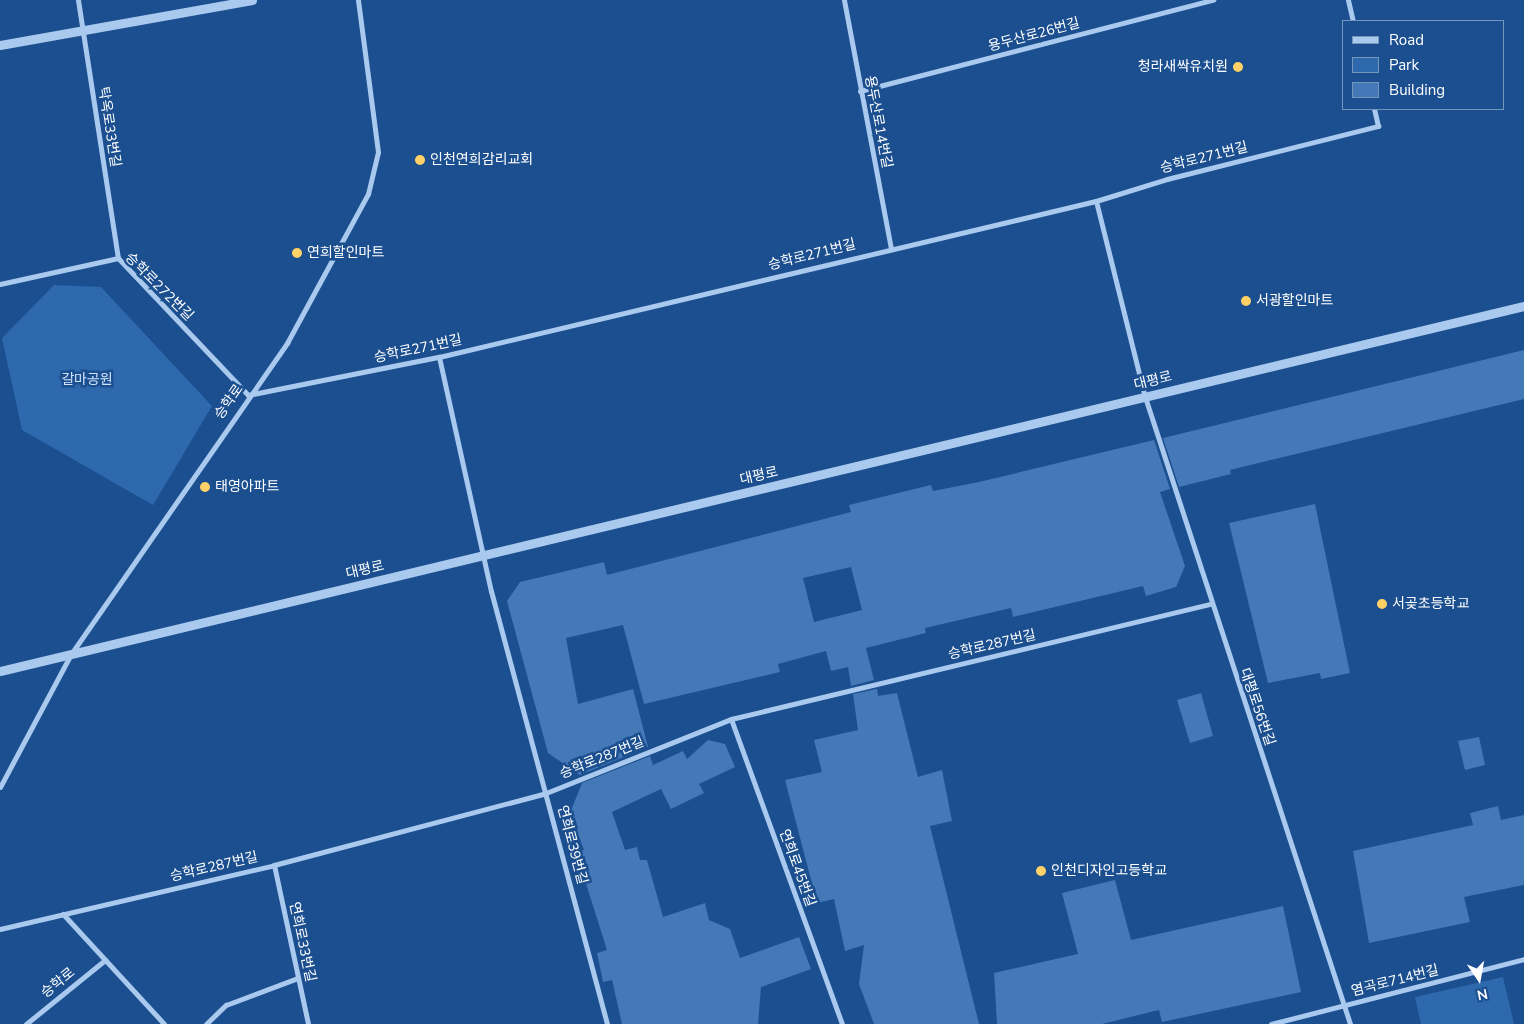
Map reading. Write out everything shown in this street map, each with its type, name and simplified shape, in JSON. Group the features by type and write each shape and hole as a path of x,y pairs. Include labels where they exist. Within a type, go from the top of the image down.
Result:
{"street":[{"name":"탁옥로33번길","path":"78,0 118,258"},
{"path":"0,45 252,0"},
{"name":"승학로","path":"0,787 71,654 248,395 287,343 368,194 378,152 358,0"},
{"name":"용두산로14번길","path":"844,0 891,248"},
{"path":"1186,0 1188,7"},
{"name":"용두산로26번길","path":"860,92 1213,0"},
{"path":"1348,0 1353,20"},
{"name":"승학로271번길","path":"248,395 439,357 891,248 1096,201 1167,178 1378,126 1374,110"},
{"name":"대평로56번길","path":"1096,201 1145,397 1211,604 1350,1024"},
{"name":"승학로272번길","path":"0,284 118,258 248,395"},
{"name":"대평로","path":"0,671 1524,306"},
{"name":"연희로39번길","path":"439,357 483,556 607,1024"},
{"name":"승학로287번길","path":"0,929 274,865 546,793 731,719 1211,604"},
{"name":"연희로45번길","path":"731,719 842,1024"},
{"name":"연희로33번길","path":"274,865 308,1024"},
{"path":"63,914 164,1024"},
{"name":"염곡로714번길","path":"1271,1024 1524,959"},
{"name":"승학로","path":"26,1024 105,960"},
{"path":"206,1024 226,1005 298,978"}],"green space":[{"name":"갈마공원","path":"54,285 101,287 212,406 153,505 22,430 2,338"},
{"path":"1503,977 1514,1024 1421,1024 1415,997"}],"building":[{"path":"1524,350 1524,399 1230,470 1231,474 1179,487 1163,438"},
{"path":"1154,440 1170,489 1160,492 1185,566 1176,587 1146,596 1143,586 1013,617 1011,608 925,628 926,633 866,648 874,680 851,686 848,667 831,671 826,651 778,664 780,672 644,704 623,625 566,638 578,704 633,689 648,747 580,775 548,753 507,601 520,582 604,562 607,575 851,512 849,505 931,485 933,491 979,482","holes":["851,567 862,610 814,622 803,578"]},
{"path":"1315,504 1350,673 1321,679 1320,673 1268,683 1229,523"},
{"path":"877,689 878,696 897,693 918,777 942,770 952,821 930,826 979,1024 874,1024 859,984 864,945 845,951 834,899 817,903 785,780 822,772 814,740 858,730 853,694"},
{"path":"1201,693 1213,736 1190,743 1177,700"},
{"path":"1479,737 1485,765 1465,770 1458,741"},
{"path":"708,740 725,744 735,767 699,784 704,793 671,809 661,789 612,812 625,850 637,847 640,860 647,860 663,917 705,903 709,920 730,929 740,958 799,937 811,969 761,987 758,1024 622,1024 612,980 603,982 597,953 607,950 576,852 584,850 570,813 582,783 650,756 653,765 683,751 687,759"},
{"path":"1498,806 1501,820 1524,815 1524,885 1464,897 1470,922 1369,943 1353,851 1473,825 1470,813"},
{"path":"1115,880 1131,940 1283,906 1301,992 1162,1022 1159,1010 1102,1024 997,1024 994,973 1078,954 1062,893"}],"place":[{"name":"청라새싹유치원","path":"1238,67"},
{"name":"인천연희감리교회","path":"420,160"},
{"name":"연희할인마트","path":"297,253"},
{"name":"서광할인마트","path":"1246,301"},
{"name":"태영아파트","path":"205,487"},
{"name":"서곶초등학교","path":"1382,604"},
{"name":"인천디자인고등학교","path":"1041,871"}]}
